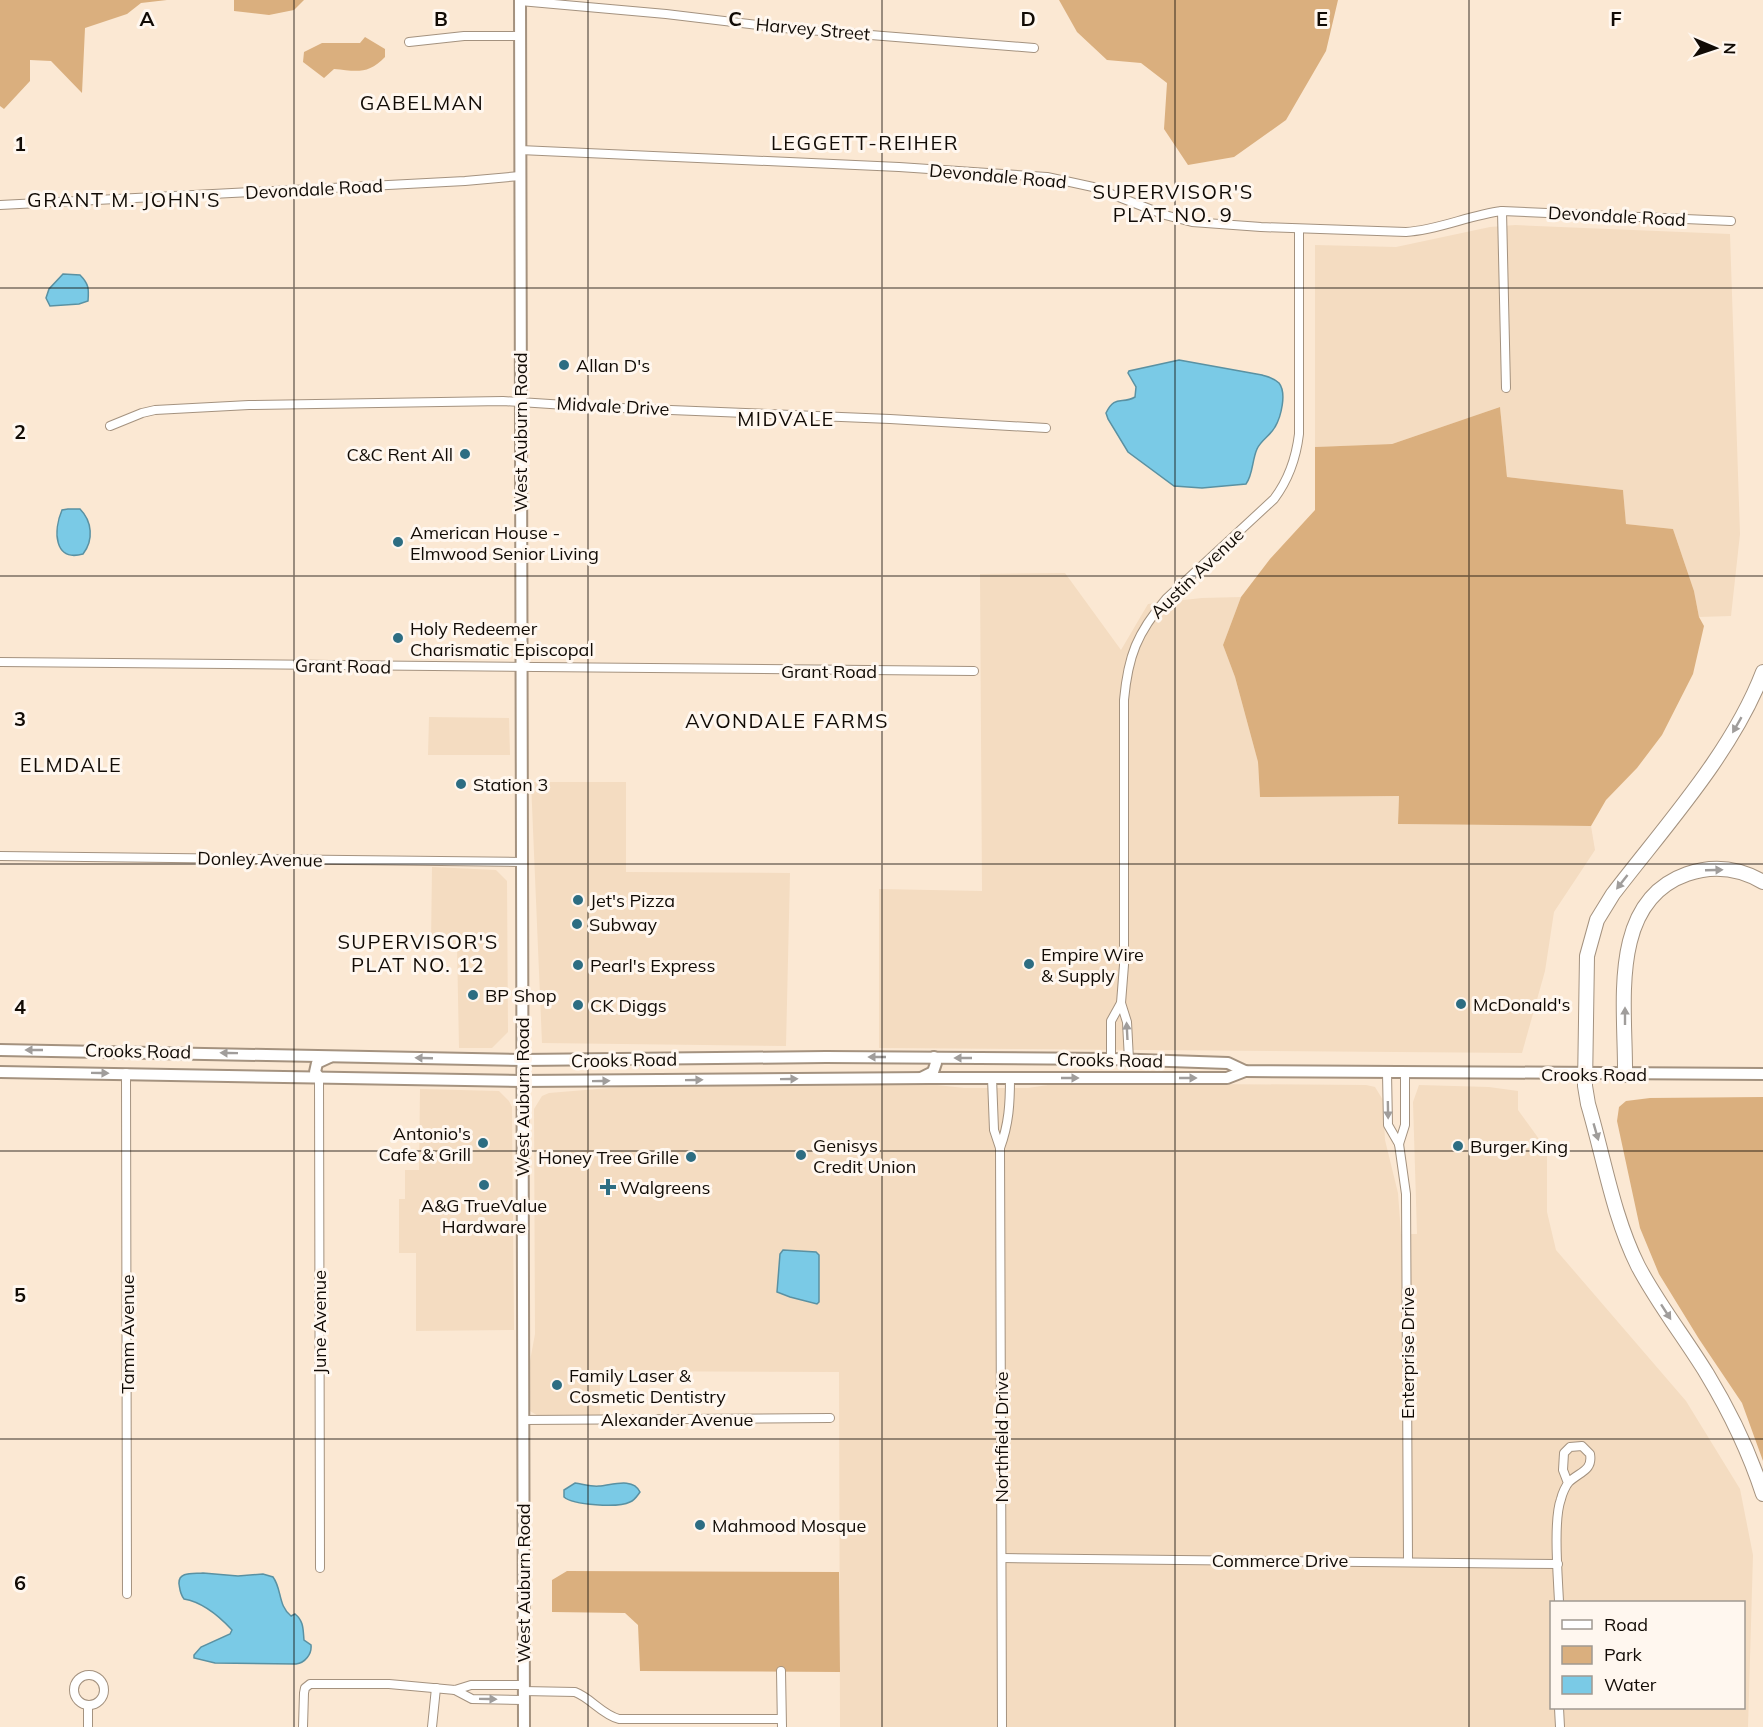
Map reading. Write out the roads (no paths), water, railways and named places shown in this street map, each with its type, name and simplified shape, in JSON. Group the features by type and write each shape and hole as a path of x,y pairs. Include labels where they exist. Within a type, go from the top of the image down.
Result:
{"highway":[{"path":"1763,672 1745,712 1725,746 1613,894 1597,920 1588,945 1586,969 1585,1075 1588,1104 1617,1212 1629,1245 1646,1280 1725,1404 1750,1456 1763,1494"},
{"path":"1625,1075 1627,956 1634,927 1647,903 1672,882 1704,870 1734,870 1763,882"}],"main road":[{"name":"West Auburn Road","path":"520,1 524,1727"},
{"name":"Crooks Road","path":"0,1050 483,1060 934,1057 1111,1059 1228,1063 1245,1071"},
{"path":"244,1075 253,1068 254,1054"},
{"path":"319,1077 315,1072 317,1063 333,1056"},
{"path":"921,1078 933,1072 936,1063 934,1057"},
{"path":"735,1079 748,1072 750,1058"},
{"path":"992,1078 996,1066 1011,1058"},
{"path":"471,1080 481,1073 483,1060"},
{"path":"562,1081 562,1069 571,1060"},
{"path":"1108,1078 1125,1071 1129,1060"},
{"name":"Crooks Road","path":"0,1072 521,1081 1227,1078 1245,1071 1585,1075 1763,1074"}],"street":[{"name":"Harvey Street","path":"520,1 655,13 783,28 1034,48"},
{"path":"409,42 464,36 520,36"},
{"name":"Devondale Road","path":"520,150 899,167 1047,177 1093,187 1165,215 1213,224 1299,229 1420,231 1482,214 1502,211 1731,221"},
{"name":"Devondale Road","path":"0,206 520,176"},
{"path":"1502,211 1506,388"},
{"name":"Austin Avenue","path":"1129,1060 1127,1022 1121,1003 1125,948 1124,700 1130,660 1141,631 1166,599 1274,499 1286,484 1296,457 1299,434 1299,229"},
{"name":"Midvale Drive","path":"110,426 155,410 249,405 520,402 1046,428"},
{"name":"Grant Road","path":"0,662 974,671"},
{"name":"Donley Avenue","path":"0,856 521,862"},
{"name":"Austin Avenue","path":"1111,1059 1111,1021 1121,1003"},
{"name":"Tamm Avenue","path":"126,1073 127,1594"},
{"name":"Enterprise Drive","path":"1387,1073 1388,1125 1399,1144 1406,1194 1408,1562"},
{"name":"Enterprise Drive","path":"1399,1144 1405,1125 1405,1073"},
{"name":"June Avenue","path":"319,1077 320,1568"},
{"name":"Northfield Drive","path":"992,1078 994,1130 1000,1148 1002,1727"},
{"name":"Northfield Drive","path":"1000,1148 1010,1115 1010,1078"},
{"name":"Alexander Avenue","path":"523,1420 830,1418"},
{"path":"1558,1601 1560,1500 1568,1483 1588,1469 1590,1465 1590,1454 1581,1446 1570,1447 1564,1453 1562,1462 1568,1483"},
{"name":"Commerce Drive","path":"1002,1558 1558,1564"},
{"path":"455,1690 471,1685 523,1692 574,1692 582,1695 604,1713 619,1719 782,1723 781,1671"},
{"path":"88,1675 98,1678 104,1690 100,1699 93,1705 88,1705 78,1701 74,1692 75,1682 88,1675"},
{"path":"303,1727 304,1693 307,1686 314,1684 389,1684 436,1688 455,1690 472,1699 523,1692"},
{"path":"432,1727 436,1688"},
{"path":"88,1705 88,1727"},
{"path":"1559,1709 1560,1727"}],"water":[{"path":"63,274 80,275 88,287 88,301 79,304 50,306 46,298 49,289"},
{"path":"1179,360 1262,375 1279,383 1283,399 1279,417 1273,430 1257,449 1246,484 1202,488 1174,486 1128,452 1108,419 1106,413 1112,404 1135,397 1136,387 1129,371"},
{"path":"80,509 89,525 89,543 83,554 66,553 58,543 59,518 62,510"},
{"path":"783,1250 816,1252 819,1255 819,1302 817,1304 777,1292 780,1254"},
{"path":"575,1483 596,1486 627,1483 637,1487 640,1492 633,1500 624,1504 586,1504 564,1497 564,1490"},
{"path":"187,1574 238,1576 263,1574 273,1577 287,1612 291,1616 295,1614 302,1623 304,1640 311,1645 307,1658 296,1664 215,1663 194,1658 201,1647 230,1634 232,1630 210,1611 197,1603 184,1599 180,1592 181,1577"}],"place":[{"name":"Allan D's","path":"564,365"},
{"name":"C&C Rent All","path":"465,454"},
{"name":"American House - Elmwood Senior Living","path":"398,542"},
{"name":"Holy Redeemer Charismatic Episcopal","path":"398,638"},
{"name":"Station 3","path":"461,784"},
{"name":"Jet's Pizza","path":"578,900"},
{"name":"Subway","path":"577,924"},
{"name":"Empire Wire & Supply","path":"1029,964"},
{"name":"Pearl's Express","path":"578,965"},
{"name":"BP Shop","path":"473,995"},
{"name":"McDonald's","path":"1461,1004"},
{"name":"CK Diggs","path":"578,1005"},
{"name":"Antonio's Cafe & Grill","path":"483,1143"},
{"name":"Burger King","path":"1458,1146"},
{"name":"Genisys Credit Union","path":"801,1155"},
{"name":"Honey Tree Grille","path":"691,1157"},
{"name":"A&G TrueValue Hardware","path":"484,1185"},
{"name":"Walgreens","path":"608,1187"},
{"name":"Family Laser & Cosmetic Dentistry","path":"557,1385"},
{"name":"Mahmood Mosque","path":"700,1525"}],"district":[{"name":"GABELMAN","path":"422,102"},
{"name":"LEGGETT-REIHER","path":"865,142"},
{"name":"GRANT M. JOHN'S","path":"124,199"},
{"name":"SUPERVISOR'S PLAT NO. 9","path":"1173,202"},
{"name":"MIDVALE","path":"786,418"},
{"name":"AVONDALE FARMS","path":"787,720"},
{"name":"ELMDALE","path":"71,764"},
{"name":"SUPERVISOR'S PLAT NO. 12","path":"418,952"}]}
